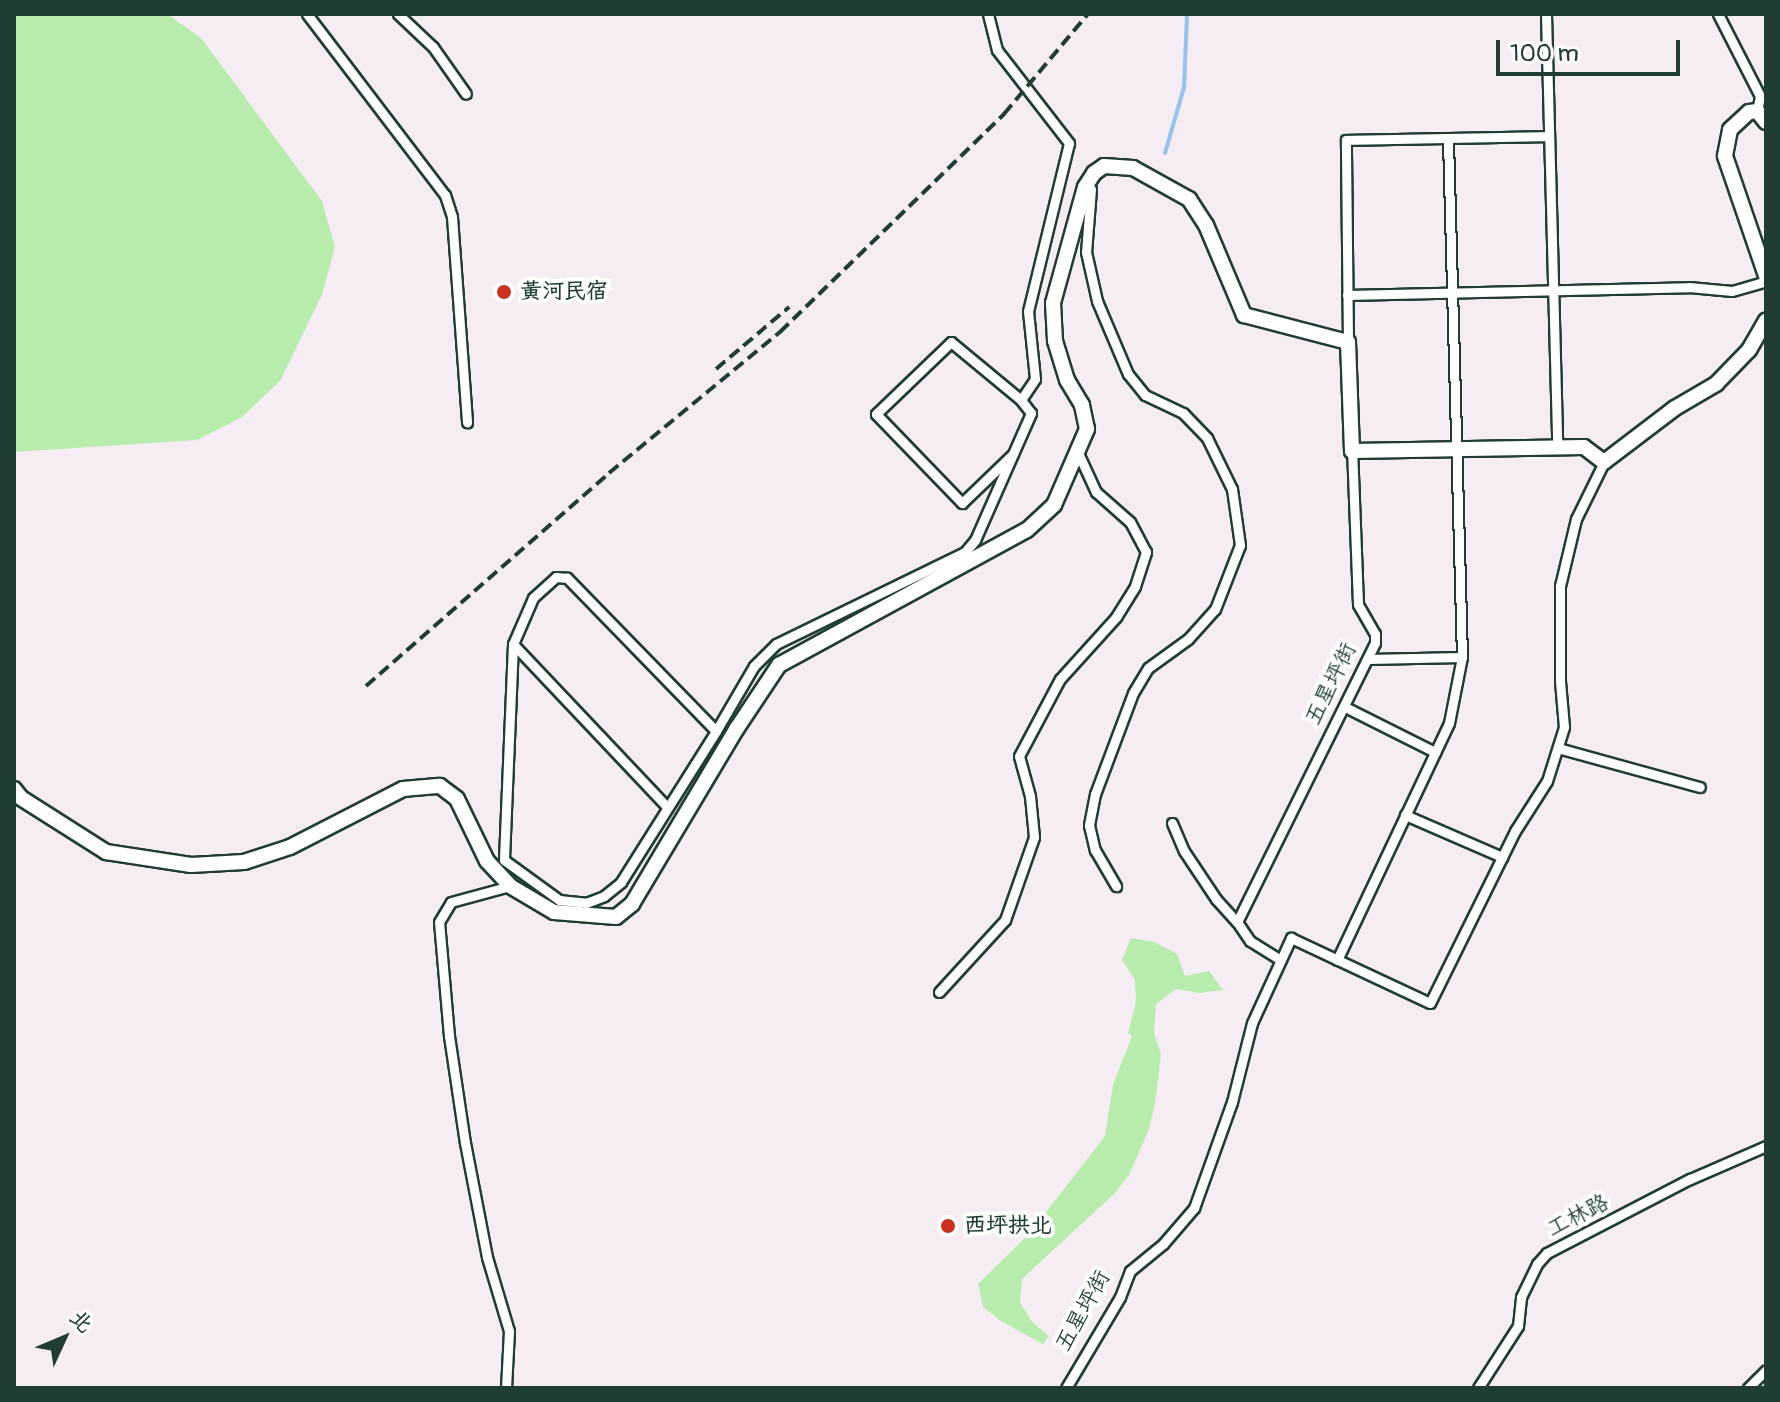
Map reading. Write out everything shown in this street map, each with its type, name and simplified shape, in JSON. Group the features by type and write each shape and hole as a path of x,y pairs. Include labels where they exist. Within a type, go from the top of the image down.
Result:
{"street":[{"path":"307,14 445,195 452,217 467,422"},
{"path":"398,14 433,47 466,94"},
{"path":"988,14 997,50 1069,143 1028,311 1035,379 1021,400"},
{"path":"1546,14 1557,447"},
{"path":"1347,295 1689,287 1732,291 1766,278 1725,156 1730,130 1749,112 1761,116 1760,96 1718,14"},
{"name":"五星坪街","path":"1237,922 1368,659 1375,634 1358,604 1348,342 1346,140 1549,136"},
{"path":"1337,960 1449,723 1462,657 1448,138"},
{"path":"14,789 21,798 106,852 191,865 244,862 290,847 403,789 440,786 457,799 487,861 510,886 554,912 616,917 632,904 737,728 779,665 1027,530 1054,505 1087,429 1082,405 1067,380 1055,341 1053,303 1085,187 1094,173 1104,166 1133,168 1189,199 1206,225 1244,315 1348,342"},
{"path":"1094,173 1087,210 1086,252 1097,301 1128,374 1145,395 1183,413 1207,438 1232,489 1240,545 1215,609 1188,639 1148,668 1133,693 1095,794 1089,825 1095,850 1116,886"},
{"path":"1172,823 1184,851 1216,899 1250,941 1279,959 1291,938 1430,1003 1502,857 1547,781 1558,748 1564,727 1560,681 1560,586 1576,519 1604,462 1675,408 1716,384 1749,350 1766,320"},
{"path":"716,731 567,578 556,577 533,598 513,644 504,860 559,900 586,903 604,896 621,882 716,731 754,666 776,644 965,552 975,540 1013,454 1031,413 1021,400 951,342 876,414 962,503 1013,454"},
{"path":"1352,451 1584,447 1604,462"},
{"path":"939,992 1005,920 1034,837 1030,796 1019,756 1060,679 1116,617 1135,586 1146,552 1130,522 1096,492 1078,453"},
{"path":"513,644 667,807"},
{"path":"1368,659 1462,657"},
{"path":"1345,707 1435,752"},
{"path":"1558,748 1700,787"},
{"path":"1405,815 1502,857"},
{"path":"506,1388 509,1331 487,1257 465,1143 449,1036 439,922 451,902 510,886"},
{"name":"五星坪街","path":"1066,1388 1120,1297 1130,1271 1163,1244 1194,1208 1232,1102 1252,1023 1279,959"},
{"name":"工林路","path":"1478,1388 1518,1326 1521,1297 1537,1264 1547,1253 1690,1179 1766,1146"},
{"path":"1748,1388 1766,1370"}],"green space":[{"path":"14,14 167,14 201,38 322,201 335,247 322,295 280,381 242,417 197,440 14,452"},
{"path":"1131,938 1154,942 1177,954 1185,976 1209,971 1223,990 1199,993 1176,989 1156,1004 1154,1032 1161,1055 1155,1104 1149,1129 1129,1175 1115,1193 1022,1279 1020,1302 1032,1322 1049,1336 1043,1344 1002,1322 983,1307 978,1284 1030,1233 1105,1136 1113,1085 1132,1036 1128,1033 1136,1002 1135,980 1122,960"}],"waterway":[{"path":"1165,153 1184,87 1187,14"}],"railway":[{"path":"366,686 609,473 780,332 1004,114 1088,14"},
{"path":"716,369 789,307"}],"place":[{"name":"黄河民宿","path":"504,292"},
{"name":"西坪拱北","path":"948,1226"}]}
